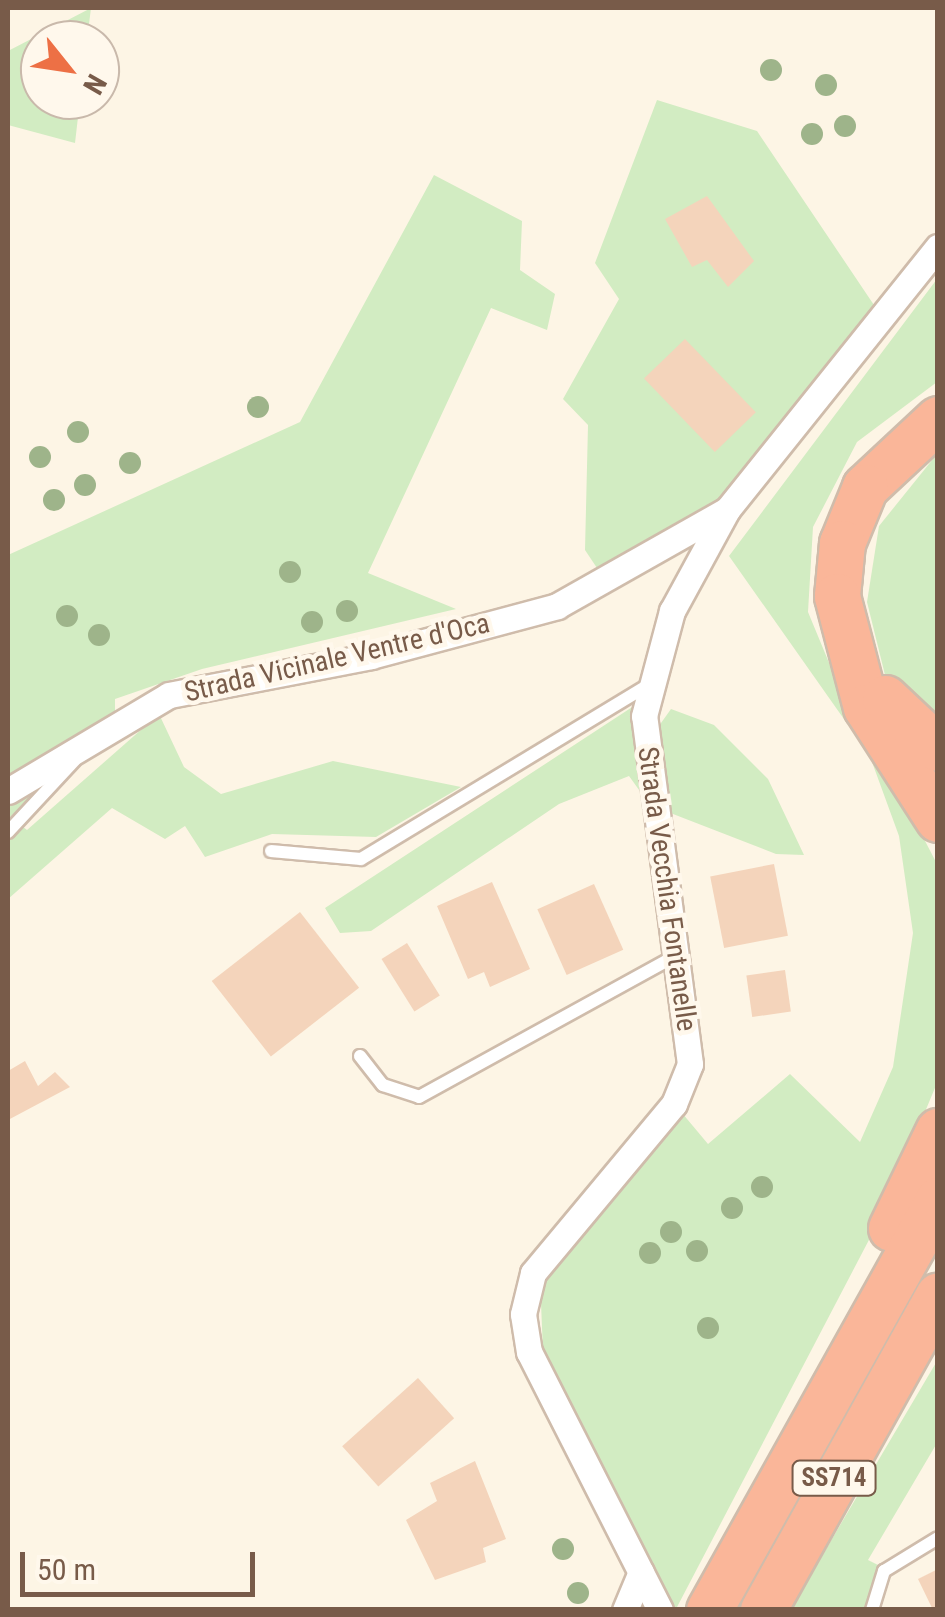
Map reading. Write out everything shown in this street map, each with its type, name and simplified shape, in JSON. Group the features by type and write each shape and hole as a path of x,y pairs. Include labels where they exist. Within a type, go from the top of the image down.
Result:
{"highway":[{"path":"938,420 884,460 850,516 837,596 866,707 938,818"},
{"path":"854,667 938,748"},
{"path":"853,1348 853,1296 938,1131"},
{"name":"SS714","path":"709,1610 938,1200"},
{"name":"SS714","path":"763,1610 922,1339 938,1295"}],"street":[{"name":"Strada Vicinale Ventre d'Oca","path":"652,683 672,611 727,510 938,247"},
{"name":"Strada Vicinale Ventre d'Oca","path":"8,791 169,695 371,656 557,606 727,510"},
{"name":"Strada Vecchia Fontanelle","path":"652,683 644,716 679,954 690,1064 674,1104 533,1273 523,1314 530,1352 660,1610"},
{"path":"624,1610 641,1572"}],"lane":[{"path":"271,851 362,860 652,683"},
{"path":"8,832 98,736"},
{"path":"360,1056 383,1085 419,1097 624,992 679,954"},
{"path":"872,1610 884,1571 938,1538"}],"green space":[{"path":"91,8 90,20 68,20"},
{"path":"20,45 20,120 78,120 75,143 8,125 8,51"},
{"path":"657,100 757,131 880,314 733,498 601,574 585,550 588,425 563,399 619,299 595,263"},
{"path":"434,175 522,221 520,270 555,294 547,330 491,308 368,573 456,609 202,669 115,699 115,721 10,817 27,830 159,714 184,767 221,794 333,761 461,787 376,837 272,834 205,857 185,826 165,839 112,808 8,899 8,555 300,422"},
{"path":"937,279 937,382 857,442 813,527 808,612 854,723 846,722 729,556"},
{"path":"937,454 937,732 886,679 867,602 879,526"},
{"path":"643,700 646,744 671,709 714,725 768,779 804,855 776,854 673,814 647,801 629,776 559,804 371,931 340,933 325,908"},
{"path":"882,758 937,864 937,1083 882,1215 676,1609 544,1376 540,1279 677,1107 708,1144 790,1074 860,1142 893,1067 913,933 899,836 872,762"},
{"path":"937,1361 937,1443 868,1560 884,1568 867,1609 790,1610"}],"building":[{"path":"707,196 754,261 728,287 707,260 692,267 665,219"},
{"path":"685,339 756,412 715,452 644,379"},
{"path":"774,864 788,936 724,948 710,876"},
{"path":"492,882 530,969 490,987 484,972 468,979 437,906"},
{"path":"594,884 623,950 567,975 537,909"},
{"path":"300,912 359,988 271,1057 212,981"},
{"path":"407,943 440,996 414,1011 382,959"},
{"path":"785,970 791,1012 752,1017 746,975"},
{"path":"25,1061 38,1086 55,1072 70,1087 8,1120 8,1071"},
{"path":"418,1378 454,1418 378,1486 342,1446"},
{"path":"475,1461 506,1539 483,1548 486,1562 435,1580 406,1520 437,1501 430,1483"},
{"path":"938,1569 938,1610 933,1610 918,1579"}]}
